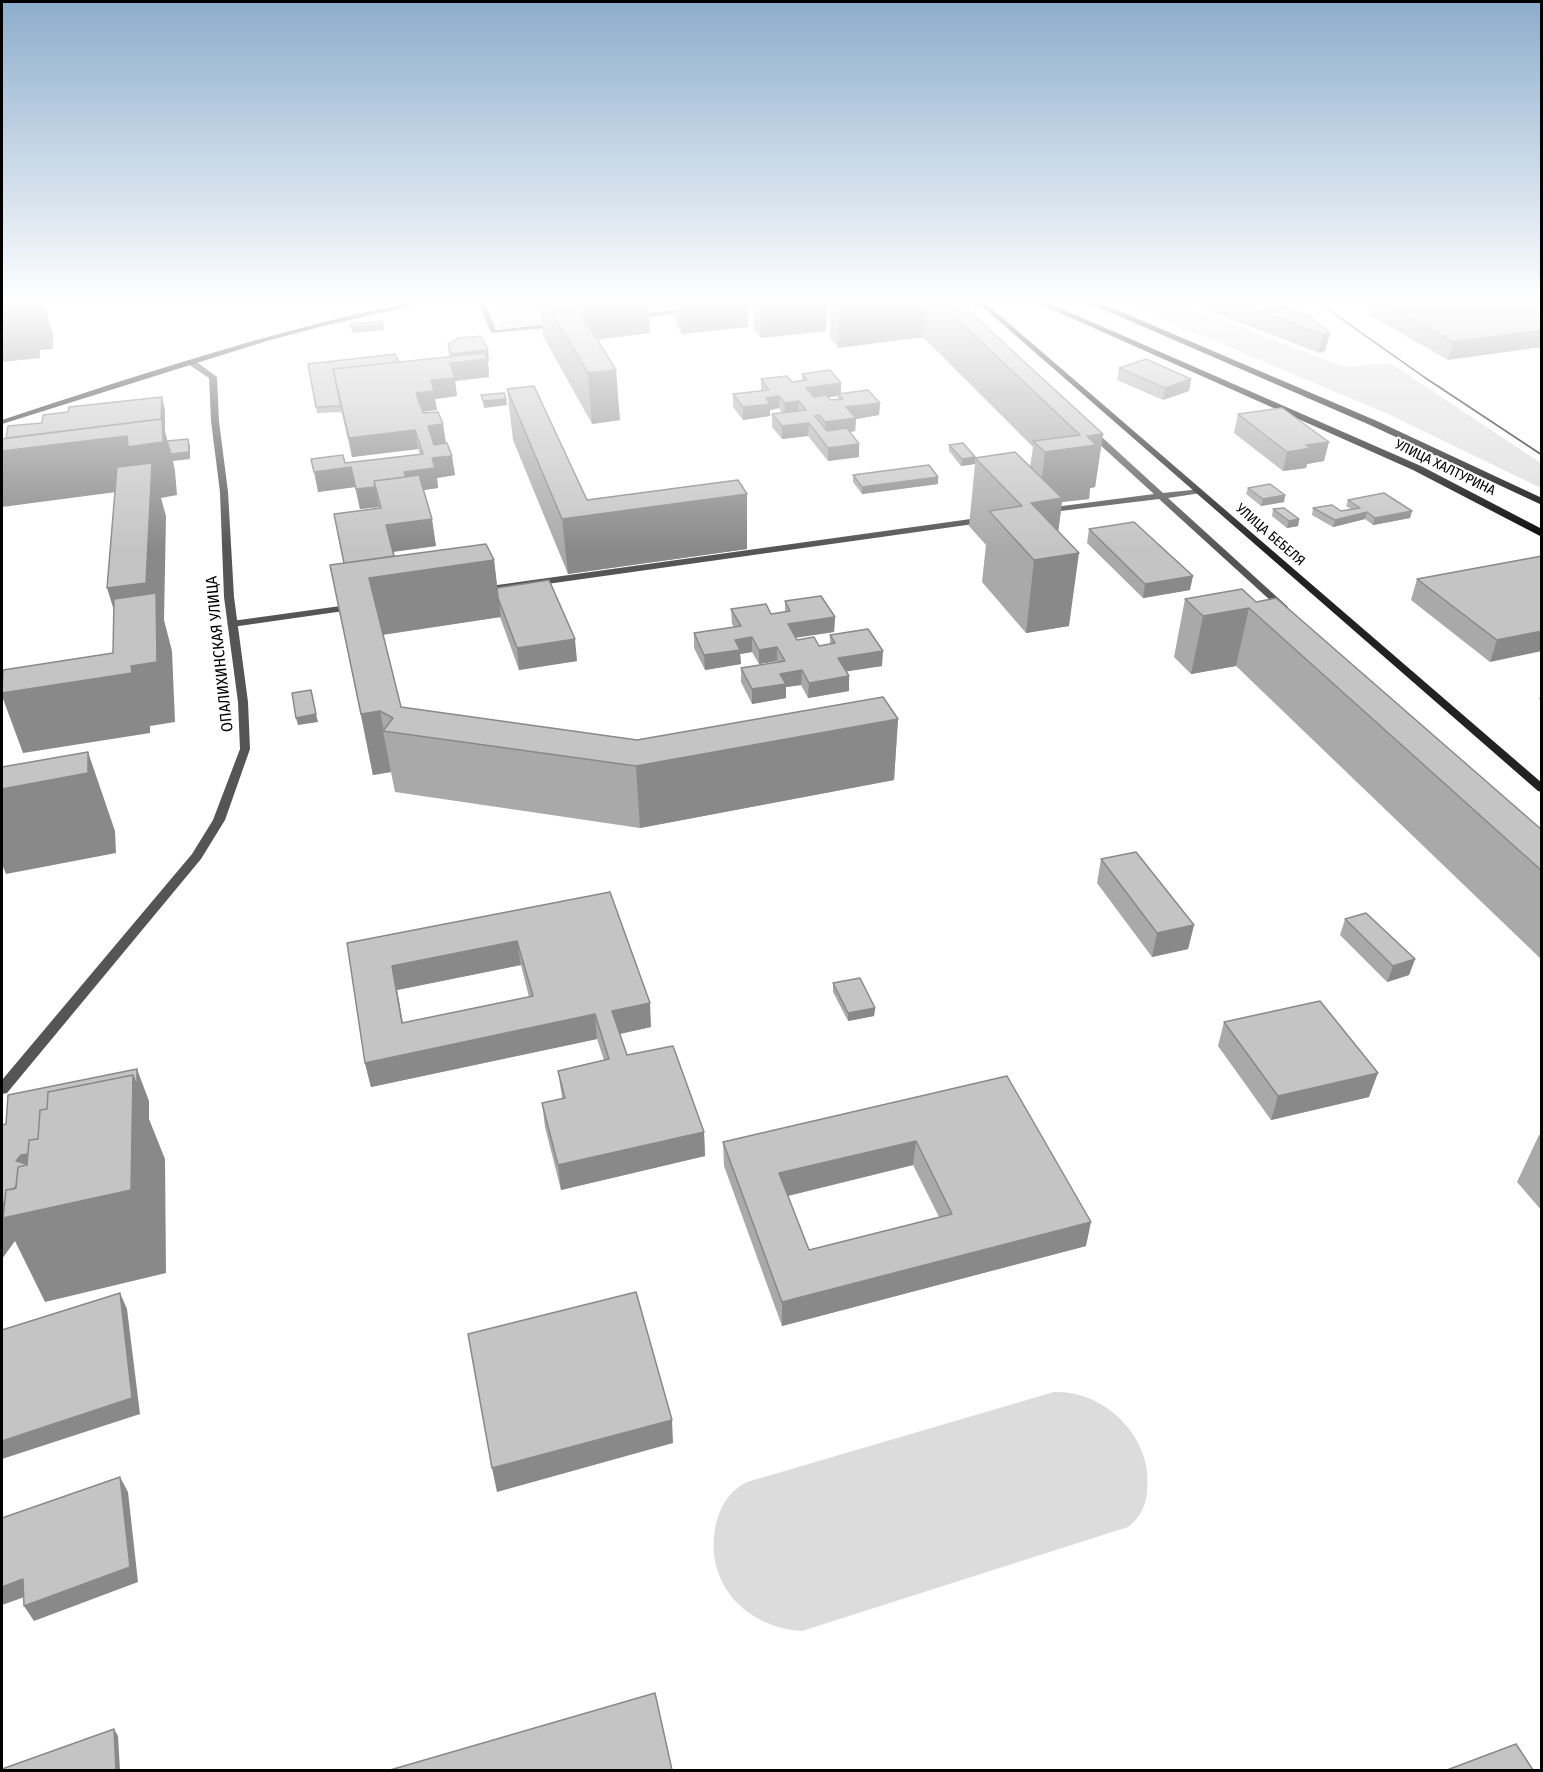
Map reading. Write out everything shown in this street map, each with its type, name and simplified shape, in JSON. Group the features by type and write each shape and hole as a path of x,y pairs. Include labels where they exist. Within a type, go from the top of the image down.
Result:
{"main road":[{"path":"2,422 123,384"},
{"name":"УЛИЦА БЕБЕЛЯ","path":"1074,384 1542,789"},
{"name":"УЛИЦА ХАЛТУРИНА","path":"1225,384 1417,468 1542,534"},
{"name":"УЛИЦА ХАЛТУРИНА","path":"1285,384 1456,459 1542,502"}],"street":[{"name":"ОПАЛИХИНСКАЯ УЛИЦА","path":"2,1089 197,856 219,820 245,749 243,702 228,584 224,492 215,421 213,384"},
{"path":"1082,424 1292,616"},
{"path":"1039,513 1197,491"},
{"path":"471,591 990,519"},
{"path":"232,624 369,605"}],"shaded area":[{"path":"1316,384 1421,384 1541,463 1541,488 1388,414"},
{"path":"1054,1392 1091,1399 1123,1421 1134,1436 1143,1453 1147,1472 1147,1491 1142,1511 1128,1527 802,1631 764,1622 734,1600 724,1585 717,1568 714,1549 715,1529 725,1501 740,1486 747,1482"}],"building":[{"path":"312,384 336,384 341,406 316,407"},
{"path":"336,384 432,384 434,391 416,393 423,413 438,412 443,424 428,426 434,445 447,443 452,456 432,458 435,468 404,472 406,477 374,481 375,487 356,489 351,467 314,472 311,459 343,455 345,463 423,454 415,430 349,438"},
{"path":"764,384 836,384 806,388 814,397 826,395 831,400 843,399 838,394 868,390 880,403 846,407 856,418 825,422 819,415 815,416 827,431 847,428 859,444 828,448 809,423 782,426 772,414 806,410 799,401 785,403 779,396 766,398 770,404 743,407 733,394 769,390"},
{"path":"1026,384 1048,384 1103,434 1087,436 1096,445 1045,452 1033,441 1080,435"},
{"path":"1155,384 1177,384 1165,388"},
{"path":"534,386 587,500 738,480 747,494 562,519 507,389"},
{"path":"504,393 506,399 483,401 481,395"},
{"path":"162,397 161,419 6,438 8,426 42,423 43,415 68,412 69,407"},
{"path":"1282,408 1329,442 1306,445 1311,448 1287,452 1238,414"},
{"path":"162,419 163,442 128,447 127,436 2,451 2,439"},
{"path":"188,439 189,452 171,454 167,441"},
{"path":"963,443 975,457 962,459 949,445"},
{"path":"1015,452 1062,498 1031,503 1079,553 1034,560 989,511 1022,506 975,458"},
{"path":"152,463 146,583 107,588 117,467"},
{"path":"929,465 938,477 862,487 853,475"},
{"path":"419,475 432,519 386,525 394,556 344,563 334,514 381,508 374,481"},
{"path":"1270,484 1285,495 1263,499 1248,488"},
{"path":"1384,493 1412,511 1375,518 1367,512 1335,520 1313,508 1332,505 1341,511 1360,508 1348,500"},
{"path":"1284,508 1299,519 1289,521 1273,509"},
{"path":"1134,522 1193,576 1145,584 1089,529"},
{"path":"486,544 494,560 369,578 401,707 637,740 883,697 898,719 636,766 383,731 393,718 380,711 361,714 330,565"},
{"path":"1542,556 1542,631 1497,640 1417,579"},
{"path":"549,580 575,639 517,648 498,598 497,588"},
{"path":"1242,589 1256,602 1276,598 1542,830 1542,871 1249,608 1203,616 1185,599"},
{"path":"156,593 157,662 131,666 132,673 2,693 3,670 113,653 114,599"},
{"path":"821,596 835,617 788,624 797,640 814,637 819,646 835,643 830,635 868,629 883,651 838,658 849,676 809,683 802,670 780,674 786,684 752,689 741,668 785,661 777,647 759,650 752,637 735,640 740,650 704,655 694,633 741,626 731,609 766,604 771,614 790,611 785,601"},
{"path":"311,690 316,714 296,718 292,693"},
{"path":"88,752 88,773 2,789 2,767"},
{"path":"1136,852 1194,925 1157,933 1101,859"},
{"path":"610,892 650,1003 612,1011 627,1055 673,1046 704,1132 558,1165 542,1103 565,1098 558,1071 609,1059 595,1014 365,1063 347,943","holes":["517,941 533,996 402,1023 392,966"]},
{"path":"1366,913 1415,959 1393,966 1345,919"},
{"path":"860,978 875,1008 848,1013 833,983"},
{"path":"1320,1001 1378,1073 1278,1096 1224,1022"},
{"path":"137,1069 137,1087 133,1075 48,1092 47,1109 40,1110 38,1139 29,1140 28,1154 21,1155 16,1161 27,1165 18,1167 16,1186 14,1189 6,1190 5,1201 2,1205 2,1125 6,1124 8,1095"},
{"path":"133,1075 131,1190 3,1218 6,1190 16,1188 18,1167 27,1165 29,1140 38,1139 40,1110 47,1109 48,1092"},
{"path":"1007,1076 1091,1222 782,1302 723,1142","holes":["916,1141 952,1214 809,1250 779,1173"]},
{"path":"636,1292 672,1420 492,1468 468,1334"},
{"path":"120,1293 132,1398 2,1441 2,1330"},
{"path":"120,1477 130,1567 24,1606 23,1579 2,1587 2,1518"},
{"path":"655,1693 672,1770 390,1770"},
{"path":"114,1729 116,1770 2,1770 2,1769"},
{"path":"1516,1744 1533,1770 1447,1770"}],"tram line":[{"path":"1434,384 1542,455"}]}
